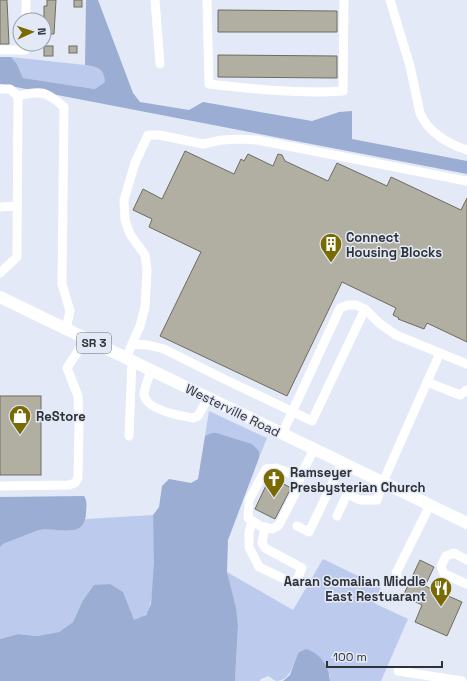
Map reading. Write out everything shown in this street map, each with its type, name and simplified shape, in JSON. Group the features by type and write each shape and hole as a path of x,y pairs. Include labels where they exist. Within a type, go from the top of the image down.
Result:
{"main road":[{"name":"Westerville Road","path":"0,297 467,523"}],"street":[{"path":"26,0 26,12"},
{"path":"155,0 160,64"},
{"path":"207,0 209,84 250,89 328,92 343,91 344,0"},
{"path":"390,0 410,66 420,113 423,120 430,128 444,139 467,150"},
{"path":"0,50 12,49"},
{"path":"0,89 10,90 18,96"},
{"path":"18,96 35,92 51,96 64,107 62,284 70,311 66,329"},
{"path":"0,273 17,257 18,96"},
{"path":"129,436 129,360 132,344 140,326 145,307 147,270 145,255 130,234 125,220 124,200 135,163 148,135 159,135 203,144 222,140 257,140 467,181"},
{"path":"0,207 17,206"},
{"path":"282,434 340,308 356,304 365,309 379,323 396,335 467,364"},
{"path":"132,344 148,345 164,349 312,421 365,309"},
{"path":"1,486 69,485 75,483 78,478 78,396 67,368 86,339"},
{"path":"337,516 347,494 360,500 377,500 383,482 440,353"},
{"path":"151,370 144,393 148,404 162,410 193,418 198,416 208,398"},
{"path":"427,382 460,395 467,390"},
{"path":"300,477 276,468 266,469 249,500 248,518 260,526 272,529 279,525 298,488 300,477 314,449"},
{"path":"297,526 309,532 342,463"},
{"path":"398,583 396,573 430,505"},
{"path":"252,521 248,547 259,567 295,584 302,568 265,548 262,543 265,527"},
{"path":"467,560 454,553 446,556 441,566 444,574 467,584"},
{"path":"398,671 462,681"}],"shaded area":[{"path":"86,0 98,0 133,93 140,102 189,110 203,102 312,121 339,112 352,111 352,139 467,161 467,174 0,84 0,57 11,57 17,64 23,78 95,89 105,82 100,69 85,65"},
{"path":"11,57 98,67 105,75 105,82 95,89 23,78 17,64"},
{"path":"209,411 267,438 259,458 259,451 205,436"},
{"path":"212,433 252,444 259,451 259,458 228,540 227,572 236,608 238,626 235,681 0,681 0,639 18,634 37,636 59,632 73,622 82,602 94,585 110,584 123,592 134,620 146,615 151,604 154,563 153,515 159,507 162,486 169,479 191,483 198,479 205,436"},
{"path":"84,496 86,503 86,514 84,522 80,527 75,530 68,531 46,529 40,530 3,544 0,547 0,497"},
{"path":"153,515 154,583 149,608 144,616 134,621 82,602 73,622 59,632 37,636 18,634 0,639 0,547 3,544 31,532 41,530 54,529 70,531 81,526 86,519"},
{"path":"323,559 381,587 374,603 408,619 381,681 330,681 330,675 298,653 288,675 281,680 276,681 268,676 260,681 235,681 238,626 227,572 293,610"},
{"path":"306,649 316,654 326,665 330,681 283,681 290,675 298,653"}],"building":[{"path":"0,0 7,0 9,44 0,44"},
{"path":"47,0 56,0 54,34 52,34 52,12 44,12 44,6 47,6"},
{"path":"74,0 82,0 82,7 74,7"},
{"path":"218,10 337,11 337,32 218,32"},
{"path":"53,46 53,56 44,56 44,52 52,52"},
{"path":"69,46 77,46 77,53 69,53"},
{"path":"218,55 337,56 337,78 218,77"},
{"name":"Connect Housing Blocks","path":"185,151 234,174 241,159 244,161 248,154 273,166 278,154 282,155 285,161 328,181 337,163 387,186 391,177 461,210 467,198 467,342 427,323 424,329 398,319 399,318 393,315 396,308 342,282 287,396 160,336 201,252 149,227 152,219 133,210 143,189 162,199"},
{"name":"ReStore","path":"0,396 41,396 41,475 0,475"},
{"name":"Ramseyer Presbysterian Church","path":"269,479 273,481 275,479 291,488 275,519 255,509"},
{"path":"420,560 434,567 425,586 462,602 447,636 415,622 422,605 403,596"}],"place":[{"name":"Connect Housing Blocks","path":"331,264"},
{"name":"ReStore","path":"20,436"},
{"name":"Ramseyer Presbysterian Church","path":"274,498"},
{"name":"Aaran Somalian Middle East Restuarant","path":"441,608"}]}
